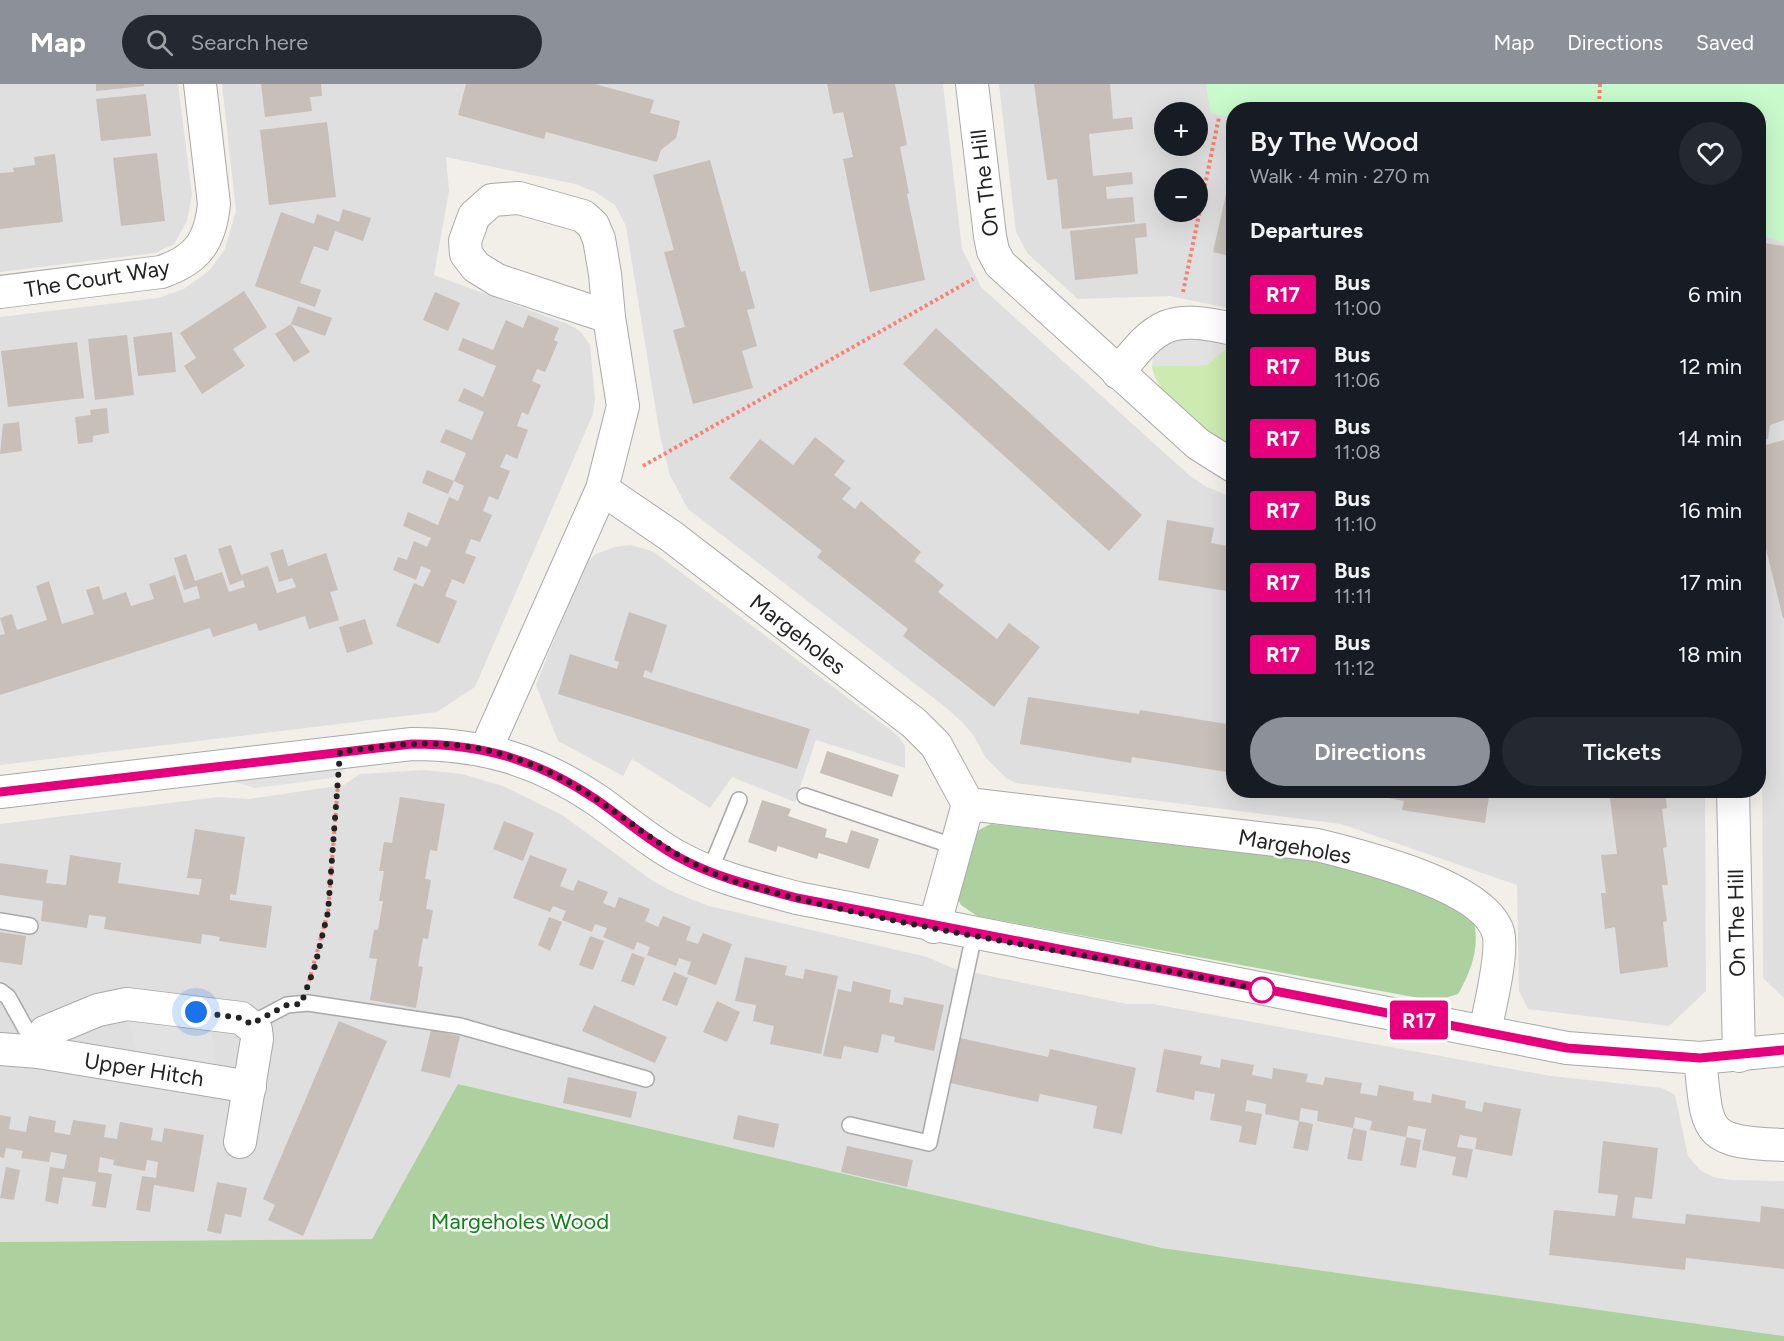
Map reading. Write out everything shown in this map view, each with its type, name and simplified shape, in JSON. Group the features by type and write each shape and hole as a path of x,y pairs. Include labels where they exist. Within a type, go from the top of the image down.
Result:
{"street":[{"name":"The Court Way","path":"0,292 161,272 182,265 196,254 212,223 214,204 200,84"},
{"name":"On The Hill","path":"972,84 990,236 993,251 1000,264 1198,444 1226,462"},
{"path":"486,749 602,489 623,406 599,239 593,225 583,216 519,198 492,200 474,216 465,241 466,254 476,267 497,280 609,317"},
{"path":"1118,373 1143,341 1158,330 1178,323 1197,321 1226,327"},
{"name":"Margeholes","path":"602,489 671,537 914,723 936,745 968,804 1317,845 1351,854 1454,889 1472,900 1488,914 1498,933 1496,981 1485,1032"},
{"path":"0,793 412,744 448,744 486,749 541,768 573,784 677,857 709,873 797,898 974,935 1567,1048 1700,1058 1784,1050"},
{"name":"On The Hill","path":"1733,798 1739,1056"},
{"path":"934,927 968,804"},
{"name":"Upper Hitch","path":"38,1052 45,1032 113,1006 127,1004 241,1018 251,1024"},
{"path":"240,1142 257,1039 256,1030 251,1024"},
{"name":"Upper Hitch","path":"0,1049 38,1052 250,1087"},
{"path":"1700,1058 1706,1114 1712,1128 1724,1137 1745,1144 1784,1145"}],"lane":[{"path":"805,796 956,847"},
{"path":"709,873 739,800"},
{"path":"0,921 30,926"},
{"path":"850,1125 929,1143 974,935"},
{"path":"0,991 8,997 38,1052"},
{"path":"251,1024 287,1005 301,1004 460,1026 646,1079"}],"path":[{"path":"1599,102 1600,84"},
{"path":"1178,323 1219,117"},
{"path":"602,489 1000,264"},
{"path":"301,1004 315,966 328,912 340,752"}],"shaded area":[{"path":"0,84 178,84 192,195 187,221 174,244 155,253 0,272"},
{"path":"222,84 943,84 962,249 981,287 1189,475 1205,486 1226,495 1226,798 1705,798 1706,991 1669,1026 1528,1009 1519,991 1517,885 1341,824 1016,783 1006,778 986,758 974,736 962,722 944,706 688,509 670,475 660,436 626,226 615,205 595,192 575,184 446,157 449,191 434,275 570,325 581,332 590,345 595,399 593,414 475,687 437,712 0,765 0,317 158,298 184,289 210,270 225,249 236,211"},
{"path":"999,84 1206,84 1211,113 1226,116 1226,308 1170,296 1078,299 1028,254 1016,232"},
{"path":"1766,236 1784,242 1784,998 1763,978 1762,798 1766,798"},
{"path":"1176,334 1226,341 1226,348 1207,365 1152,366 1153,358 1160,345"},
{"path":"631,545 654,552 897,735 905,746 905,768 816,740 795,802 732,777 710,808 632,759 623,776 558,741 536,685 585,563 596,554 615,547"},
{"path":"352,765 333,778 255,788 228,780"},
{"path":"423,770 462,774 503,786 562,815 653,881 673,892 709,906 927,957 955,969 1127,1004 1153,1004 1551,1076 1662,1088 1675,1095 1688,1156 1700,1170 1713,1177 1731,1180 1784,1181 1784,1336 1162,1248 459,1084 372,1239 0,1242 0,824 218,797 249,799 344,785 360,774"},
{"path":"125,1008 209,1020 216,1067 138,1055"}],"green space":[{"path":"1206,84 1784,84 1784,242 1766,236 1766,102 1226,102 1226,116 1211,113"},
{"path":"1226,348 1226,447 1197,426 1173,403 1156,378 1152,366 1207,365"},
{"path":"991,824 1305,857 1361,868 1472,915 1476,936 1474,955 1468,975 1458,994 1435,1001 977,916 961,905 953,889 960,859 967,842 980,829"},
{"name":"Margeholes Wood","path":"458,1084 1162,1248 1784,1336 1784,1341 0,1341 0,1242 372,1239"}],"building":[{"path":"96,84 144,84 144,86 96,91"},
{"path":"261,84 321,84 322,96 310,97 312,111 265,117"},
{"path":"466,84 595,84 654,100 650,113 680,121 676,138 661,150 657,162 546,132 544,139 458,115"},
{"path":"827,84 895,84 907,145 900,147 909,193 907,194 925,280 870,292 843,159 853,157 843,112 833,114"},
{"path":"1034,84 1110,84 1113,119 1132,117 1133,129 1089,134 1093,176 1132,172 1133,184 1106,187 1107,199 1133,197 1135,222 1062,229 1057,179 1047,180"},
{"path":"146,94 151,136 101,141 96,99"},
{"path":"327,122 336,197 269,205 260,130"},
{"path":"157,153 165,221 121,226 113,158"},
{"path":"55,154 63,222 0,229 0,173 14,172 13,168 35,165 34,157"},
{"path":"710,160 741,272 745,271 755,308 747,310 757,346 742,351 753,388 693,404 673,330 685,327 664,252 674,250 653,175"},
{"path":"1226,194 1226,255 1213,252"},
{"path":"343,209 371,218 363,241 335,231 328,251 314,246 300,283 321,290 315,307 255,286 281,212 314,224 317,214 339,222"},
{"path":"1146,223 1147,237 1135,238 1138,274 1075,280 1070,231"},
{"path":"1766,243 1784,246 1784,420 1770,425 1768,439 1766,439"},
{"path":"244,291 267,327 233,349 245,366 202,394 184,366 196,358 180,333"},
{"path":"435,292 460,303 448,331 423,320"},
{"path":"298,306 332,318 325,336 291,324"},
{"path":"528,315 559,328 554,340 558,342 545,372 537,369 532,381 541,385 528,415 522,412 517,426 528,430 517,459 506,454 500,467 510,471 498,500 489,496 483,511 492,515 480,542 471,539 465,553 476,557 464,584 452,579 445,596 457,601 439,644 396,626 414,583 423,587 431,570 421,566 416,580 393,570 398,557 407,560 414,541 427,547 431,538 403,526 408,512 438,525 449,497 458,501 464,486 454,481 466,453 440,442 446,429 472,440 484,412 458,401 464,388 483,397 496,366 458,350 463,338 493,350 506,320 523,328"},
{"path":"291,324 310,352 294,362 275,334"},
{"path":"936,328 1142,515 1109,551 903,364"},
{"path":"172,332 176,372 138,376 133,337"},
{"path":"127,335 134,395 95,400 88,339"},
{"path":"77,342 84,398 8,407 1,351"},
{"path":"107,408 109,433 93,436 93,442 78,444 75,417 91,415 90,410"},
{"path":"19,422 22,451 0,454 3,424"},
{"path":"815,437 845,461 834,475 851,488 842,499 855,509 861,501 921,552 914,561 944,585 938,592 997,639 1009,623 1040,647 994,707 903,636 908,629 817,557 822,551 729,478 760,439 793,465"},
{"path":"1784,440 1784,618 1766,549 1766,445"},
{"path":"427,470 454,481 448,494 422,483"},
{"path":"1167,520 1214,528 1211,543 1226,546 1226,591 1158,580"},
{"path":"231,545 241,575 268,566 277,593 296,587 292,578 279,582 270,553 283,549 288,566 326,553 338,590 330,592 339,620 309,629 305,616 259,631 256,623 213,637 210,628 0,695 0,635 5,634 0,618 12,614 17,630 47,620 36,586 49,581 62,624 94,614 86,590 99,586 103,600 126,592 131,606 154,599 149,584 175,575 184,603 200,598 197,586 184,590 174,558 186,554 195,581 222,572 229,592 245,587 243,580 230,585 218,549"},
{"path":"629,612 667,625 652,673 645,670 643,677 810,729 797,769 558,694 570,654 617,669 619,662 614,660"},
{"path":"365,619 373,644 347,653 339,627"},
{"path":"1028,697 1139,714 1140,710 1226,724 1226,772 1132,757 1131,763 1020,744"},
{"path":"827,751 899,775 892,797 820,773"},
{"path":"400,797 445,804 437,851 430,850 425,879 431,880 426,909 433,910 428,939 423,938 418,966 423,967 416,1008 370,1000 377,959 369,958 374,930 378,930 383,901 379,901 384,871 379,871 384,842 392,843"},
{"path":"1388,798 1489,798 1485,823 1402,810 1404,801"},
{"path":"1610,798 1666,798 1667,808 1662,809 1667,847 1663,848 1668,885 1662,885 1667,921 1663,922 1668,967 1620,974 1615,927 1605,929 1601,893 1606,893 1601,855 1617,854"},
{"path":"762,800 791,809 788,816 827,829 825,837 847,843 851,830 879,839 869,869 819,853 817,859 778,846 776,852 748,842"},
{"path":"504,821 534,833 523,861 493,849"},
{"path":"195,829 245,837 236,895 230,894 230,900 272,906 266,948 219,941 220,937 202,934 201,944 104,929 106,917 89,915 87,928 41,921 43,901 0,895 0,863 48,870 46,883 66,885 70,855 121,863 118,883 199,895 202,879 187,878"},
{"path":"530,855 567,869 560,886 573,891 578,880 608,892 603,903 615,908 619,897 650,909 645,921 658,927 663,916 691,927 686,940 698,944 703,933 732,944 716,985 687,974 691,962 679,958 676,966 647,955 650,947 637,942 634,950 603,937 607,928 595,924 592,932 562,920 566,911 553,906 550,912 513,898"},
{"path":"549,917 562,922 550,951 538,945"},
{"path":"0,932 26,936 22,965 0,962"},
{"path":"590,936 604,941 593,970 579,965"},
{"path":"632,953 645,958 634,986 621,981"},
{"path":"745,957 787,966 785,975 803,979 805,969 838,976 821,1054 770,1044 774,1026 753,1021 756,1005 735,1001"},
{"path":"674,972 688,978 677,1006 662,1000"},
{"path":"853,981 891,990 889,1002 903,1005 904,997 944,1005 934,1051 894,1042 895,1037 882,1034 878,1053 844,1046 841,1059 823,1056 838,989 851,992"},
{"path":"717,1001 740,1012 727,1042 703,1032"},
{"path":"594,1005 667,1037 655,1063 582,1031"},
{"path":"339,1021 387,1041 303,1236 268,1220 275,1205 263,1199"},
{"path":"431,1030 460,1036 450,1078 421,1071"},
{"path":"960,1038 1048,1057 1050,1049 1136,1068 1122,1134 1093,1128 1097,1106 1040,1094 1038,1102 950,1083"},
{"path":"1164,1049 1202,1056 1200,1064 1220,1068 1221,1059 1254,1065 1252,1075 1272,1079 1273,1068 1308,1074 1306,1082 1323,1085 1325,1077 1362,1083 1360,1093 1377,1096 1379,1085 1414,1092 1413,1100 1431,1103 1432,1094 1466,1101 1465,1108 1482,1112 1484,1102 1521,1109 1512,1156 1475,1149 1477,1138 1460,1135 1457,1147 1473,1149 1467,1178 1452,1175 1456,1157 1422,1150 1426,1129 1408,1126 1406,1137 1370,1130 1372,1121 1355,1117 1353,1128 1317,1121 1318,1111 1301,1108 1299,1121 1265,1114 1266,1104 1247,1100 1245,1111 1262,1114 1256,1145 1239,1142 1242,1126 1210,1120 1215,1094 1195,1091 1194,1100 1156,1092"},
{"path":"568,1077 637,1092 631,1118 563,1103"},
{"path":"0,1115 11,1117 9,1129 26,1132 29,1116 56,1121 54,1132 70,1135 73,1120 106,1125 104,1137 117,1139 120,1122 153,1128 151,1140 162,1142 164,1128 204,1135 194,1192 154,1185 150,1212 136,1210 142,1176 156,1178 158,1162 147,1160 145,1171 113,1165 114,1160 100,1157 98,1172 112,1174 106,1208 92,1206 96,1182 63,1177 58,1204 45,1201 50,1167 64,1169 67,1155 51,1152 49,1162 21,1158 23,1151 6,1148 4,1158 0,1157"},
{"path":"738,1115 779,1124 774,1148 733,1139"},
{"path":"1299,1121 1313,1124 1308,1151 1293,1148"},
{"path":"1353,1128 1367,1131 1362,1161 1347,1159"},
{"path":"1406,1137 1421,1140 1416,1168 1400,1165"},
{"path":"1603,1141 1658,1148 1652,1199 1635,1197 1632,1218 1685,1224 1686,1214 1760,1222 1761,1206 1784,1209 1784,1269 1686,1258 1685,1270 1549,1255 1554,1210 1615,1216 1618,1195 1598,1193"},
{"path":"847,1146 913,1160 907,1187 841,1172"},
{"path":"6,1167 20,1170 14,1200 0,1198"},
{"path":"217,1182 247,1188 241,1217 225,1214 221,1234 207,1231"}],"bus line":[{"name":"R17","path":"0,792 412,744 448,744 486,749 541,768 573,784 677,857 709,873 797,898 954,931 1567,1048 1635,1055 1700,1058 1784,1050"}],"route":[{"path":"196,1012 241,1018 251,1024 287,1005 301,1004 315,966 328,912 340,752 412,744 448,744 486,749 541,768 596,799 677,857 709,873 745,884 797,898 934,927 1262,990"}]}
